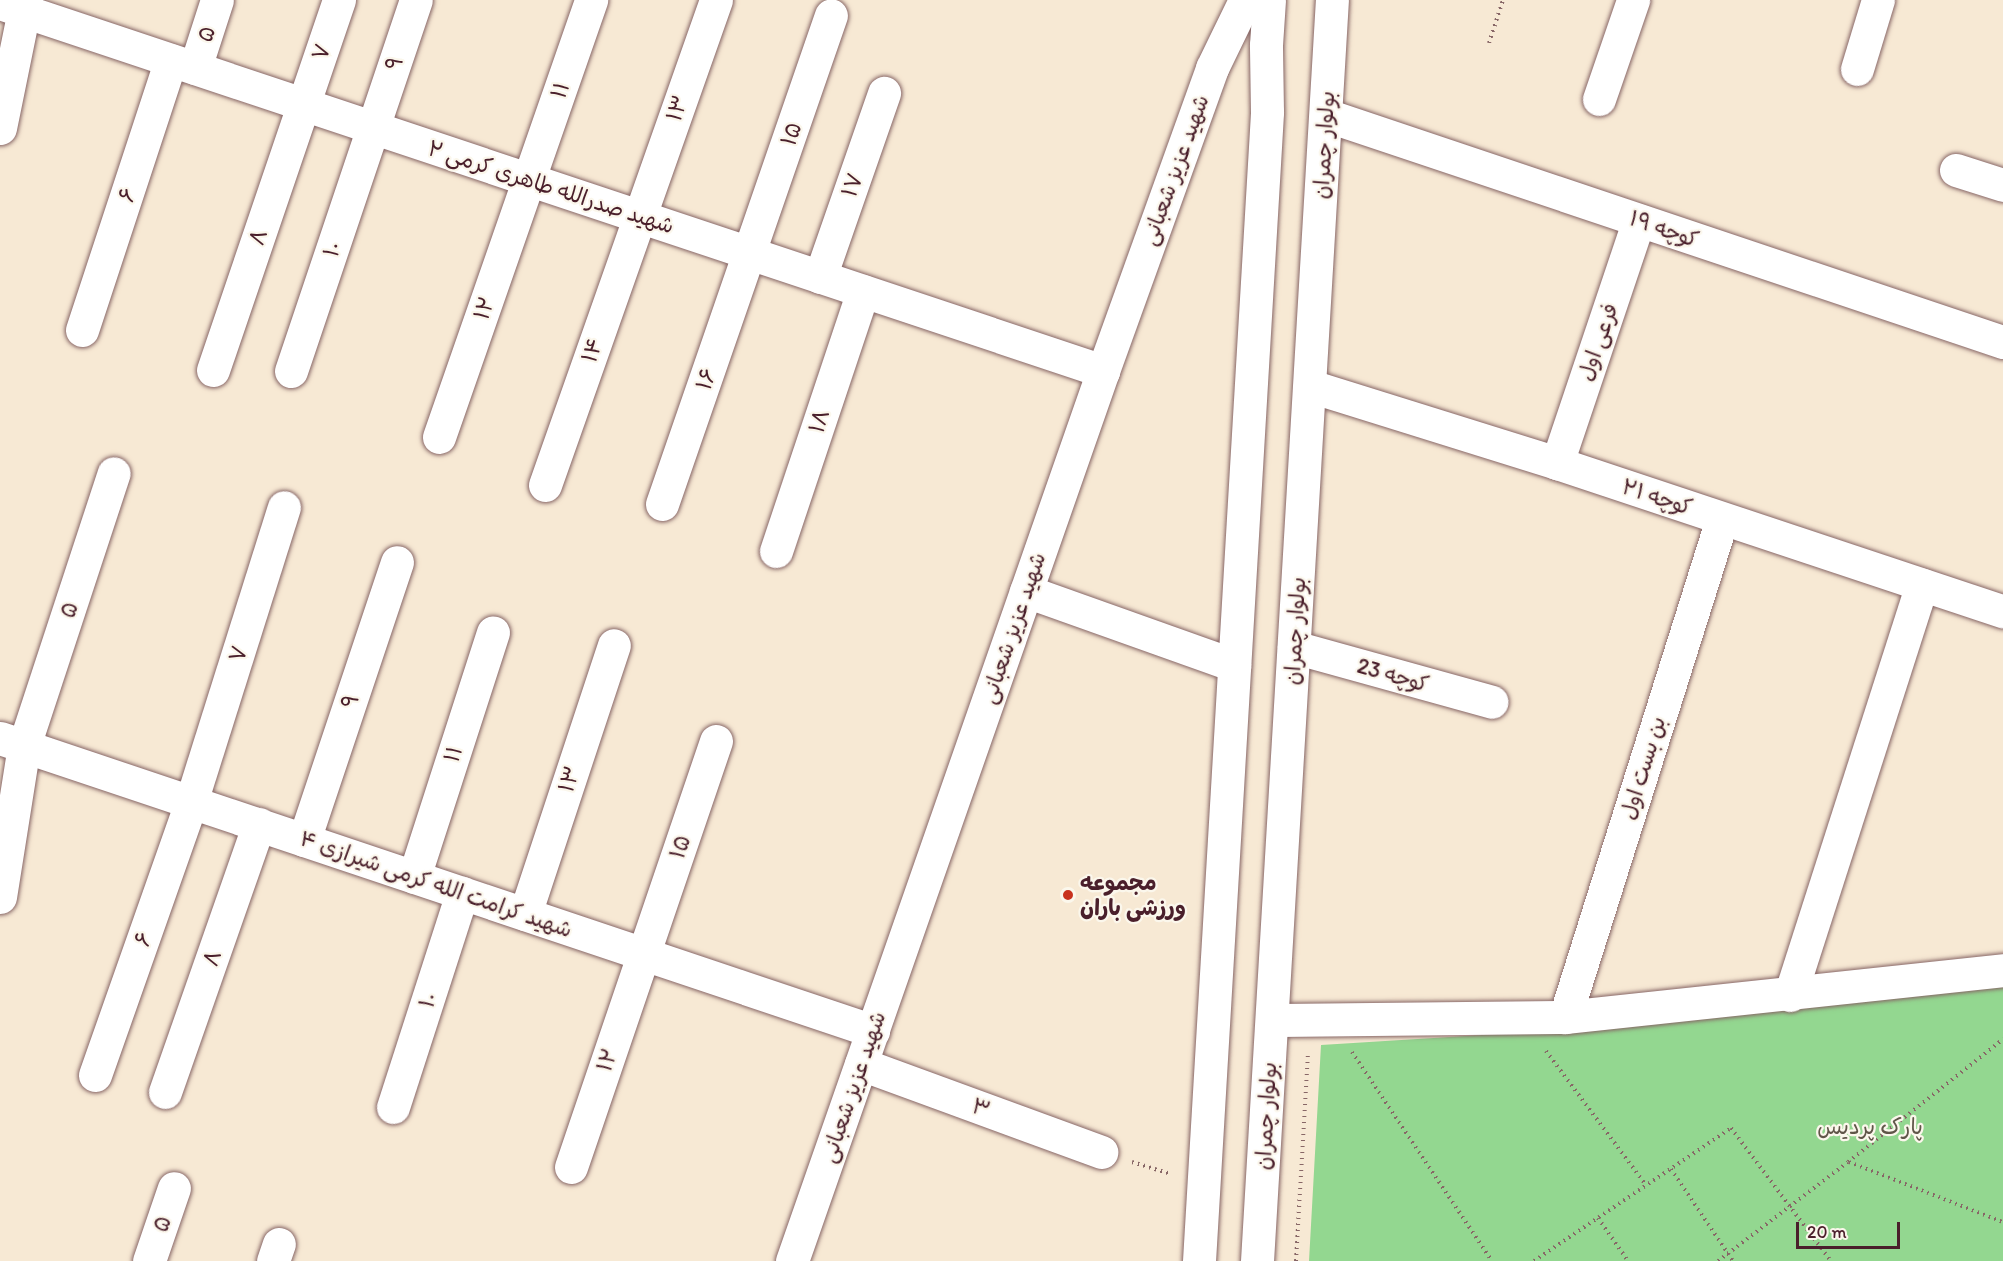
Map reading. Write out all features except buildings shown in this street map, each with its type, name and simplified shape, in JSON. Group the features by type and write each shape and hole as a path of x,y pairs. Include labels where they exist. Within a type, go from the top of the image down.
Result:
{"street":[{"name":"۵","path":"183,64 217,0"},
{"name":"۷","path":"303,104 339,0"},
{"name":"۹","path":"372,127 416,0"},
{"name":"۱۱","path":"528,179 591,0"},
{"name":"۱۳","path":"639,216 716,0"},
{"name":"شهید عزیز شعبانی","path":"792,1261 1103,371 1212,68 1245,0"},
{"path":"1199,1261 1266,124 1266,45 1269,0"},
{"name":"بولوار چمران","path":"1257,1261 1332,0"},
{"path":"1599,99 1633,0"},
{"path":"1857,69 1878,0"},
{"name":"شهید صدرالله طاهری کرمی ۲","path":"16,5 183,64 1103,371"},
{"path":"0,128 16,5"},
{"name":"۱۵","path":"750,253 831,15"},
{"name":"۶","path":"82,330 183,64"},
{"name":"۱۷","path":"820,277 884,93"},
{"name":"۸","path":"213,370 303,104"},
{"name":"کوچه ۱۹","path":"1326,115 2003,342"},
{"name":"۱۰","path":"291,371 372,127"},
{"path":"1956,170 2003,184"},
{"name":"۱۲","path":"439,436 528,179"},
{"name":"۱۴","path":"545,485 639,216"},
{"name":"فرعی اول","path":"1557,463 1639,220"},
{"name":"۱۶","path":"662,504 750,253"},
{"name":"۱۸","path":"776,551 863,291"},
{"name":"کوچه ۲۱","path":"1310,386 1557,463 2003,612"},
{"name":"۵","path":"0,897 12,742 114,473"},
{"name":"۷","path":"191,802 284,507"},
{"name":"بن بست اول","path":"1565,1017 1722,519"},
{"name":"۹","path":"304,840 397,562"},
{"path":"1790,995 1922,585"},
{"path":"1026,591 1234,665"},
{"name":"۱۱","path":"414,877 493,632"},
{"name":"۱۳","path":"525,914 614,645"},
{"name":"کوچه 23","path":"1294,647 1492,702"},
{"name":"۱۵","path":"643,954 716,741"},
{"name":"شهید کرامت الله کرمی شیرازی ۴","path":"12,742 873,1030"},
{"name":"۶","path":"95,1076 191,802"},
{"name":"۸","path":"165,1092 259,824"},
{"name":"۱۰","path":"393,1107 462,893"},
{"name":"۱۲","path":"571,1167 643,954"},
{"path":"1272,1020 1565,1017 1790,995 2003,970"},
{"name":"۳","path":"861,1064 1101,1152"},
{"name":"۵","path":"149,1261 174,1188"}],"path":[{"path":"1489,43 1503,0"},
{"path":"1521,1018 1646,1185"},
{"path":"1296,1261 1320,1019"},
{"path":"1320,1019 1492,1261"},
{"path":"1718,1261 1848,1162 2003,1038"},
{"path":"1534,1261 1731,1128 1831,1261"},
{"path":"1101,1152 1203,1184"},
{"path":"1848,1162 2003,1222"},
{"path":"1671,1169 1733,1261"},
{"path":"1598,1218 1628,1261"}],"green space":[{"name":"پارک پردیس","path":"2003,973 2003,1261 1309,1261 1321,1045 1641,1025"}],"place":[{"name":"مجموعه ورزشی باران","path":"1068,895"}]}
